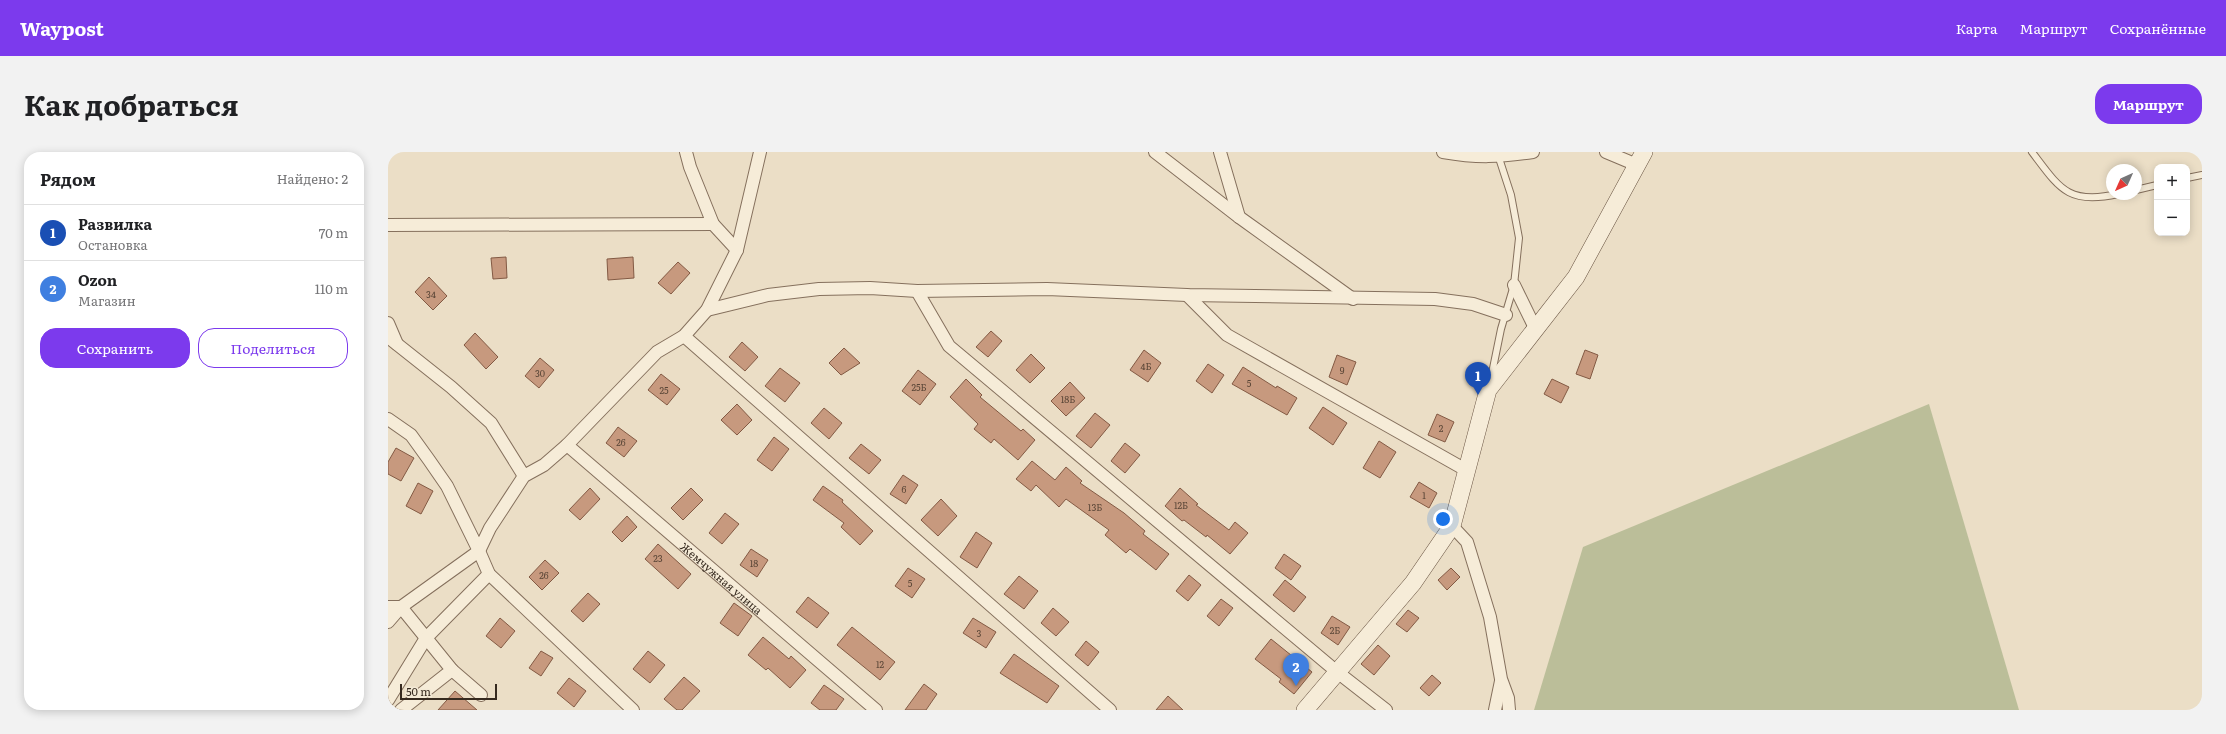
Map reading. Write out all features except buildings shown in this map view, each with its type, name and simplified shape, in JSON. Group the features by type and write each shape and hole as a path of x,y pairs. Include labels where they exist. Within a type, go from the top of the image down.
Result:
{"street":[{"path":"686,152 690,167 713,224 737,250"},
{"path":"388,622 401,607 479,551 490,528 524,476 544,465 567,445 657,352 684,336 707,310 737,250 760,152"},
{"path":"1155,152 1239,217 1353,299"},
{"path":"1220,152 1239,217"},
{"path":"1443,152 1474,157 1534,152"},
{"path":"1305,710 1336,671 1386,617 1413,583 1452,526 1488,390 1576,277 1640,158 1606,152"},
{"path":"388,225 713,224"},
{"path":"1514,285 1536,330"},
{"path":"707,310 768,294 819,289 870,288 917,291 1047,289 1187,295 1353,299 1436,299 1473,304 1506,315"},
{"path":"917,291 949,346 1336,671 1386,710"},
{"path":"1187,295 1227,335 1466,470"},
{"path":"388,324 398,347"},
{"path":"684,336 1110,710"},
{"path":"388,337 398,347 451,387 491,423 524,476"},
{"path":"388,419 411,435 442,480 479,551 489,574 633,710"},
{"name":"Жемчужная улица","path":"567,445 876,710"},
{"path":"1452,526 1467,542 1490,617 1501,680 1508,698 1509,710"},
{"path":"388,700 426,638 489,574"},
{"path":"388,607 401,607"},
{"path":"401,607 452,670 481,695"},
{"path":"401,710 452,670"},
{"path":"1495,710 1501,680"}],"lane":[{"path":"2032,152 2067,194 2096,199 2106,197"},
{"path":"1488,390 1514,285 1519,238 1511,195 1497,154"},
{"path":"2190,177 2202,175"},
{"path":"2142,189 2154,186"}],"green space":[{"path":"1929,404 2019,710 1534,710 1583,547"}],"place":[{"name":"Развилка","path":"1478,395"},
{"name":"Ozon","path":"1296,686"}]}
